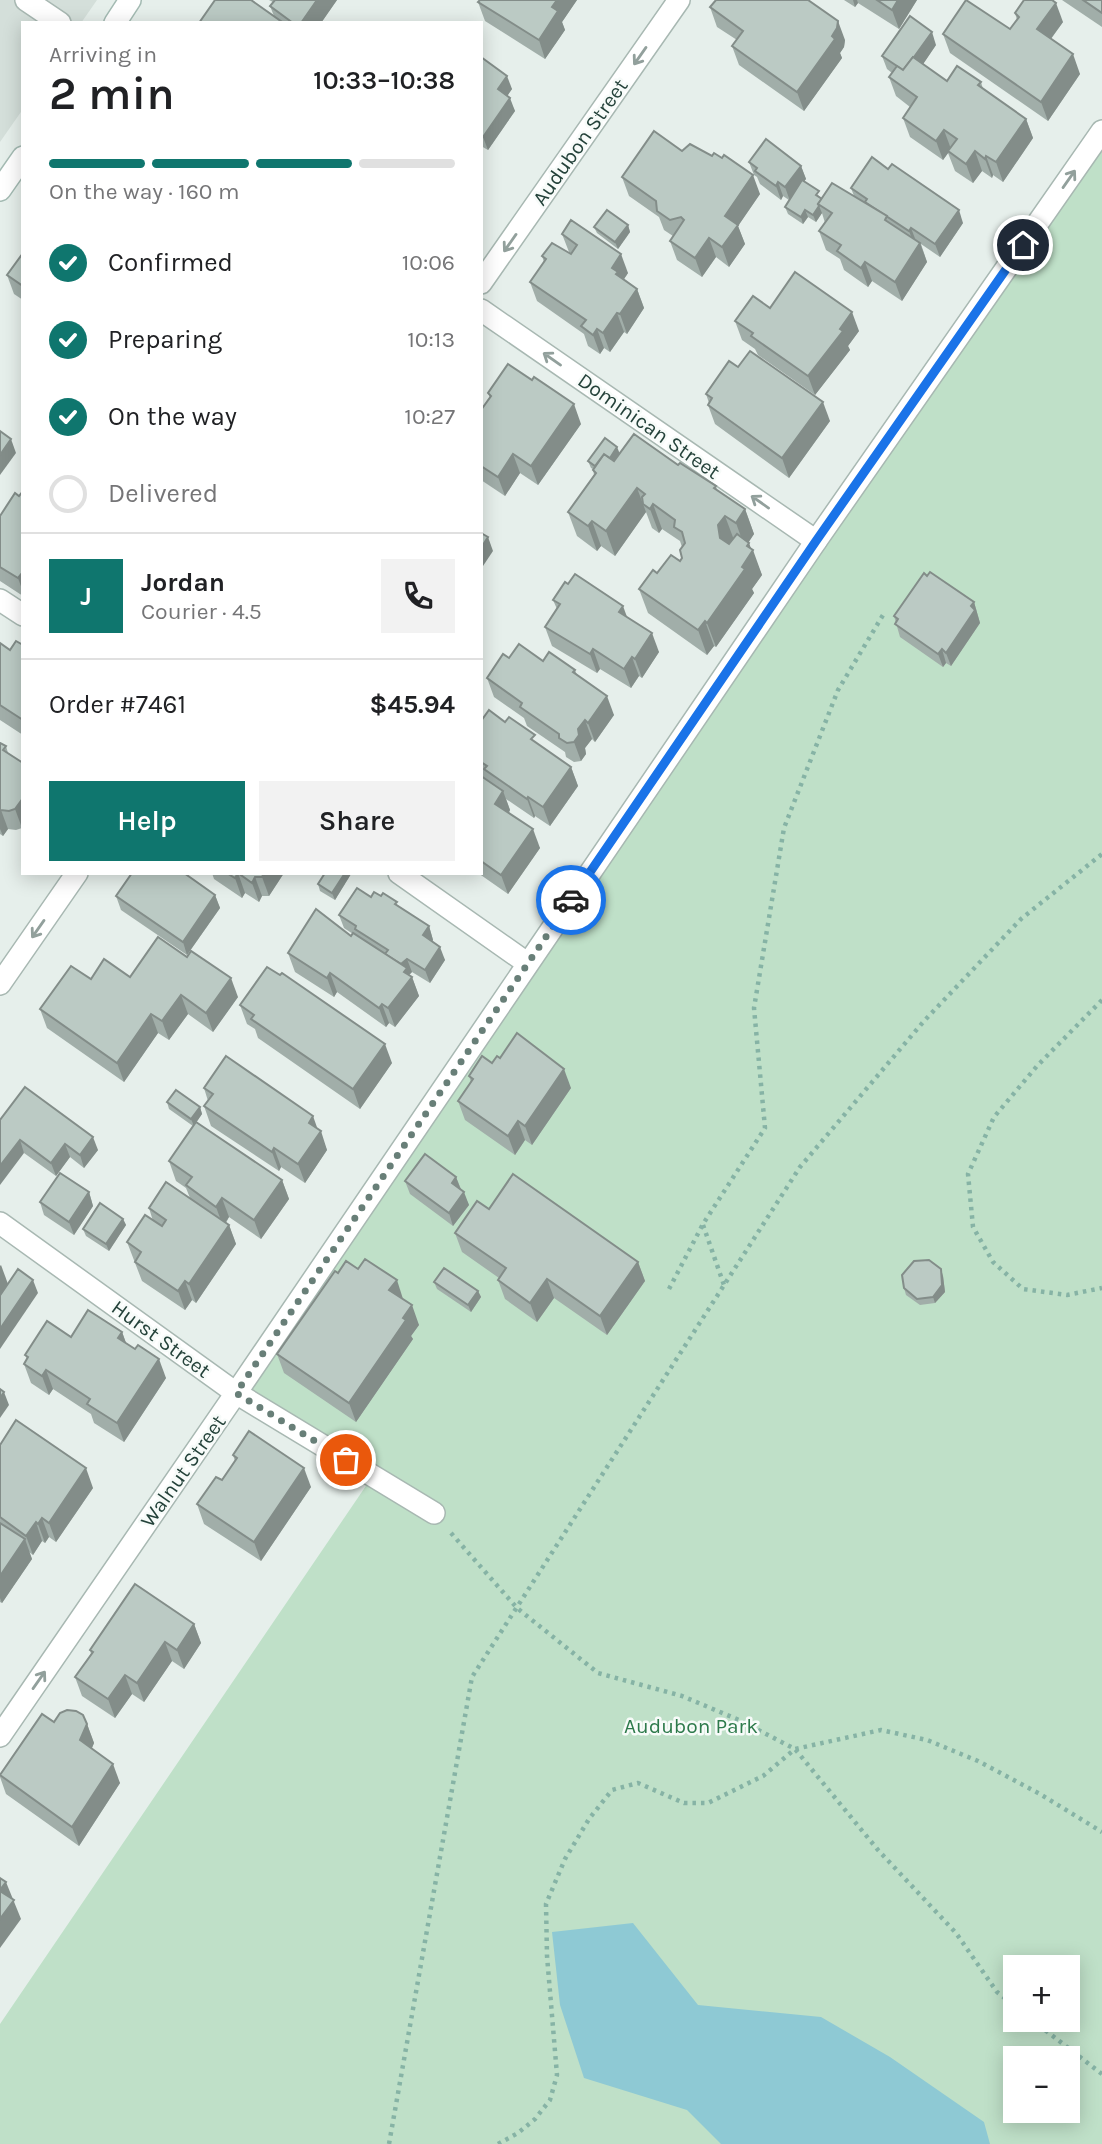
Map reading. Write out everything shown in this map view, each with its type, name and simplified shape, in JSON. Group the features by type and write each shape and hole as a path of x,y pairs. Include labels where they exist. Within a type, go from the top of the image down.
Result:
{"street":[{"path":"26,0 57,21"},
{"path":"116,21 130,0"},
{"name":"Audubon Street","path":"483,280 678,0"},
{"name":"Walnut Street","path":"0,1736 816,541 1102,131"},
{"path":"0,190 21,160"},
{"name":"Dominican Street","path":"483,311 816,541"},
{"path":"0,600 21,614"},
{"path":"0,984 76,875"},
{"path":"402,875 527,963"},
{"name":"Hurst Street","path":"0,1223 236,1393 434,1513"}],"path":[{"path":"668,1289 703,1224 765,1128 754,1008 784,828 838,690 883,615"},
{"path":"389,2144 472,1677 800,1167 924,1021 1021,919 1102,855"},
{"path":"1102,1000 1037,1066 994,1117 968,1174 972,1227 993,1262 1023,1289 1067,1295 1102,1288"},
{"path":"703,1224 724,1285"},
{"path":"434,1513 517,1608 598,1672 682,1696 739,1720 795,1749 878,1850 956,1933 1003,1997"},
{"path":"498,2144 535,2119 550,2100 557,2075 545,1904 565,1859 589,1819 612,1790 638,1783 684,1803 708,1803 763,1776 795,1749 881,1730 927,1740 978,1761 1040,1794 1102,1832"},
{"path":"1048,2032 1102,2074"}],"shaded area":[{"path":"0,0 97,0 82,21 21,21 21,112 0,142"}],"green space":[{"name":"Audubon Park","path":"1102,141 1102,2144 0,2144 0,2024 372,1477 246,1394 524,972"}],"water":[{"path":"633,1923 698,2005 821,2017 890,2057 984,2122 990,2144 721,2144 687,2110 584,2078 560,2005 552,1932"}],"building":[{"path":"215,0 251,0 281,21 200,21"},
{"path":"275,0 317,0 302,21 290,21 270,6"},
{"path":"557,0 552,7 558,11 539,40 478,2"},
{"path":"716,0 808,0 838,21 832,36 835,39 797,92 732,46 743,31 710,7"},
{"path":"877,0 898,0 892,10"},
{"path":"966,0 1010,29 1019,17 1015,13 1024,0 1052,0 1056,3 1037,29 1073,54 1041,102 943,34"},
{"path":"1083,0 1102,0 1102,13"},
{"path":"910,16 932,32 903,70 882,56"},
{"path":"913,57 947,81 957,66 981,82 978,85 1026,119 996,162 986,156 985,159 975,151 966,164 948,151 957,139 944,130 936,141 903,118 917,97 889,77 897,66 903,70"},
{"path":"483,58 507,76 498,89 510,98 483,137"},
{"path":"654,131 682,151 690,144 712,156 714,153 722,158 724,155 753,175 725,216 738,225 722,247 709,238 695,258 670,241 684,220 681,217 670,220 657,211 656,201 622,177"},
{"path":"766,139 801,166 785,187 778,182 776,186 755,171 757,168 749,162"},
{"path":"872,157 888,169 892,164 959,210 935,244 911,228 909,231 865,202 867,199 851,188"},
{"path":"802,180 819,191 816,195 822,199 813,215 805,210 801,217 785,207"},
{"path":"832,183 887,216 885,220 920,243 895,282 865,262 861,268 837,251 841,245 819,231 832,213 818,204"},
{"path":"607,210 628,225 615,242 594,227"},
{"path":"571,220 621,254 612,268 637,289 603,333 597,329 593,335 581,326 586,320 530,282 546,259 542,256 552,243 571,254 577,245 562,234"},
{"path":"21,256 21,285 7,275"},
{"path":"795,272 852,312 840,329 843,331 808,376 751,336 753,333 735,321 753,296 770,308"},
{"path":"750,351 823,402 782,458 708,405 712,398 706,394 729,361 738,367"},
{"path":"508,364 532,380 534,377 574,404 531,466 513,454 498,477 483,467 483,407 491,396 488,393"},
{"path":"0,431 11,439 0,455"},
{"path":"634,434 678,465 680,463 716,486 714,488 745,509 736,523 725,516 718,525 720,538 729,544 737,534 749,543 747,546 753,550 742,567 745,569 707,623 705,621 698,630 639,589 653,570 657,573 671,555 680,561 682,558 680,550 685,543 682,532 674,527 675,520 653,504 650,509 643,504 642,497 645,494 637,488 606,531 592,521 588,526 568,512 596,473 593,470 604,454 614,461"},
{"path":"605,438 617,447 610,458 604,454 595,466 588,461"},
{"path":"15,493 19,496 21,494 21,574 18,578 0,567 0,516"},
{"path":"930,572 974,602 971,606 975,610 946,653 942,649 938,654 895,624 898,619 894,616 924,573 927,576"},
{"path":"575,574 623,606 619,612 652,633 635,659 632,657 624,669 593,649 590,654 545,627 560,604 553,600 565,582 568,584"},
{"path":"16,641 21,644 21,719 0,705 0,643 10,650"},
{"path":"519,644 543,661 549,652 607,696 588,723 585,720 578,729 579,735 574,742 567,743 559,738 559,734 520,707 522,703 487,678 503,654 509,658"},
{"path":"489,710 505,722 509,717 535,735 531,739 571,767 543,807 484,769 487,766 483,763 483,718"},
{"path":"0,743 6,746 3,750 21,762 21,801 15,809 0,811"},
{"path":"483,777 503,791 495,804 533,829 501,875 483,862"},
{"path":"131,875 187,875 215,895 183,942 116,896"},
{"path":"241,875 263,875 255,877 252,883"},
{"path":"324,875 344,875 332,893 318,884"},
{"path":"357,888 371,897 374,892 381,896 383,893 429,926 423,935 440,947 425,970 407,959 401,964 385,954 388,950 339,915"},
{"path":"316,909 351,936 353,933 407,968 404,972 412,977 388,1008 382,1004 379,1008 330,973 327,978 288,953"},
{"path":"158,937 187,957 191,951 231,978 206,1013 181,995 162,1021 151,1014 117,1063 40,1009 71,966 91,979 104,959 130,977"},
{"path":"267,967 280,975 282,973 385,1044 353,1089 251,1019 254,1015 240,1005"},
{"path":"517,1033 564,1069 525,1126 518,1121 508,1136 458,1101 473,1079 469,1076 482,1056 492,1063 497,1056 500,1058"},
{"path":"226,1056 313,1116 309,1123 321,1131 298,1164 274,1148 272,1152 204,1106 213,1094 204,1088"},
{"path":"25,1087 93,1137 80,1155 65,1144 51,1163 20,1140 0,1166 0,1120"},
{"path":"176,1090 200,1107 191,1119 167,1102"},
{"path":"196,1122 282,1180 254,1220 222,1198 216,1207 186,1185 192,1177 169,1161"},
{"path":"425,1154 456,1177 452,1183 464,1192 449,1213 405,1181"},
{"path":"60,1173 89,1192 69,1222 40,1202"},
{"path":"513,1174 638,1262 600,1316 547,1279 530,1303 498,1280 506,1268 455,1233 477,1201 489,1209"},
{"path":"166,1182 229,1225 189,1284 185,1281 178,1291 135,1262 141,1252 127,1242 145,1215 162,1226 166,1220 149,1208"},
{"path":"100,1203 123,1219 106,1244 83,1229"},
{"path":"365,1259 397,1280 389,1290 412,1305 403,1318 406,1320 349,1403 277,1354 335,1271 338,1273 346,1261 358,1269"},
{"path":"929,1260 941,1269 942,1285 933,1297 917,1299 904,1288 902,1275 914,1261"},
{"path":"444,1268 478,1291 468,1305 434,1282"},
{"path":"18,1269 33,1280 0,1329 0,1293"},
{"path":"88,1310 122,1332 118,1338 135,1349 138,1345 159,1359 117,1423 87,1404 90,1399 46,1370 42,1376 24,1364 28,1357 25,1355 47,1321 71,1337"},
{"path":"16,1420 86,1468 49,1523 42,1518 26,1536 0,1517 0,1445"},
{"path":"249,1431 304,1468 254,1542 197,1504 216,1477 222,1480 237,1458 233,1455"},
{"path":"0,1523 25,1539 0,1576"},
{"path":"135,1584 194,1624 177,1650 165,1642 137,1683 125,1675 108,1699 75,1677"},
{"path":"67,1710 83,1715 87,1724 80,1740 113,1764 72,1827 0,1775 42,1714 54,1722 60,1713"},
{"path":"0,1878 6,1882 0,1890"},
{"path":"0,1891 14,1900 0,1919"}],"way so far":[{"path":"346,1460 236,1393 571,900"}],"route":[{"path":"571,900 816,541 1023,245"}]}
